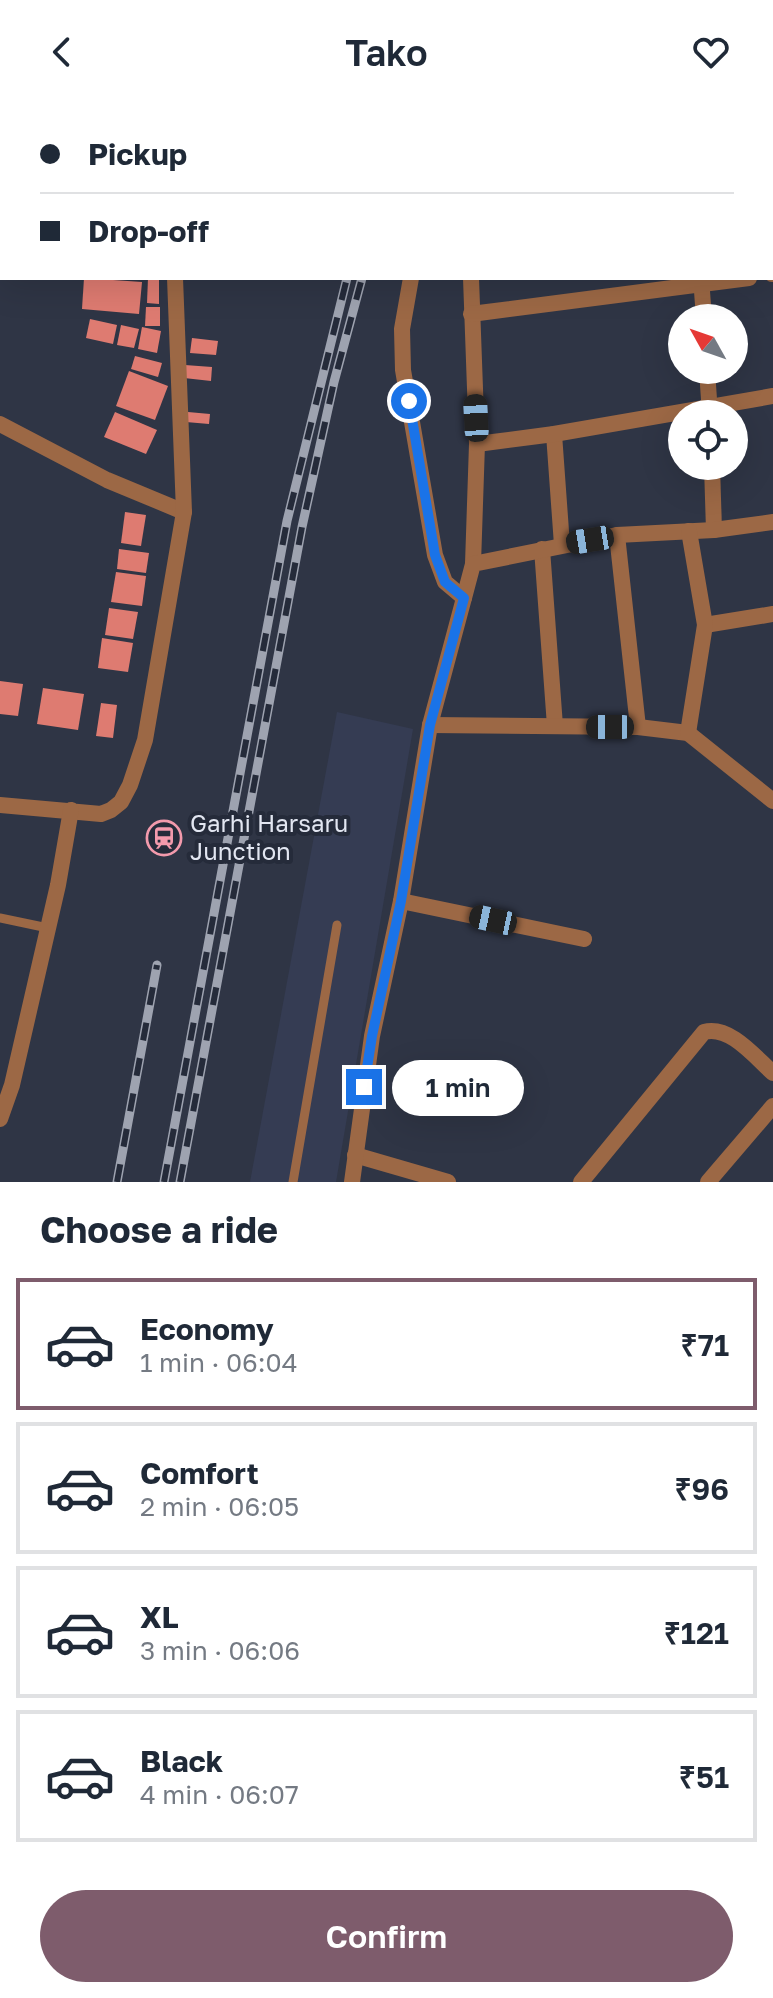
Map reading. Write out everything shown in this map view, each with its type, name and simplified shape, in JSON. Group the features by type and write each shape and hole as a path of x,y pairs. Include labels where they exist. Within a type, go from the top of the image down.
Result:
{"street":[{"path":"0,805 101,814 121,802 135,775 145,740 184,512 175,280"},
{"path":"411,280 402,329 403,370 435,555 445,582 464,598"},
{"path":"352,1182 372,1036 401,901 430,725 473,564 477,444 471,280"},
{"path":"471,314 725,280"},
{"path":"701,282 703,304"},
{"path":"748,401 773,396"},
{"path":"477,444 668,416"},
{"path":"0,424 107,480 184,512"},
{"path":"554,434 562,545"},
{"path":"712,480 714,530"},
{"path":"473,564 617,535 714,530 773,522"},
{"path":"688,733 705,625 689,531"},
{"path":"617,535 638,727"},
{"path":"542,549 555,726"},
{"path":"705,625 773,614"},
{"path":"430,725 638,727 688,733 773,801"},
{"path":"0,1119 48,928 71,810"},
{"path":"401,901 584,939"},
{"path":"581,1182 704,1032 715,1029 726,1032 773,1073"},
{"path":"708,1182 773,1106"},
{"path":"355,1155 448,1182"}],"lane":[{"path":"0,918 48,928"},
{"path":"293,1182 337,925"}],"shaded area":[{"path":"337,712 413,729 336,1182 250,1182"}],"building":[{"path":"84,280 142,282 139,314 82,309"},
{"path":"148,280 159,280 159,304 147,303"},
{"path":"146,307 160,307 160,326 145,326"},
{"path":"90,319 117,325 113,344 86,338"},
{"path":"121,325 139,329 134,348 117,345"},
{"path":"142,327 161,331 157,353 138,349"},
{"path":"192,338 218,341 216,355 190,353"},
{"path":"135,356 162,363 158,377 131,369"},
{"path":"185,365 212,367 211,381 184,378"},
{"path":"129,371 168,386 155,420 116,406"},
{"path":"115,412 157,430 146,454 104,437"},
{"path":"188,412 210,414 209,424 186,422"},
{"path":"125,512 146,515 141,546 121,543"},
{"path":"119,549 149,553 146,573 117,569"},
{"path":"116,572 146,576 142,606 111,602"},
{"path":"109,608 138,612 133,639 105,635"},
{"path":"102,638 133,643 128,672 98,668"},
{"path":"0,681 23,684 18,716 0,714"},
{"path":"43,688 84,694 78,730 37,724"},
{"path":"101,703 117,705 113,738 96,736"}],"railway":[{"path":"164,1182 287,521 347,280"},
{"path":"180,1182 302,527 334,382 361,280"},
{"path":"117,1182 157,965"}],"place":[{"name":"Garhi Harsaru Junction","path":"164,838"}],"route":[{"path":"364,1087 401,901 430,725 464,598 445,582 435,555 409,401"}]}
